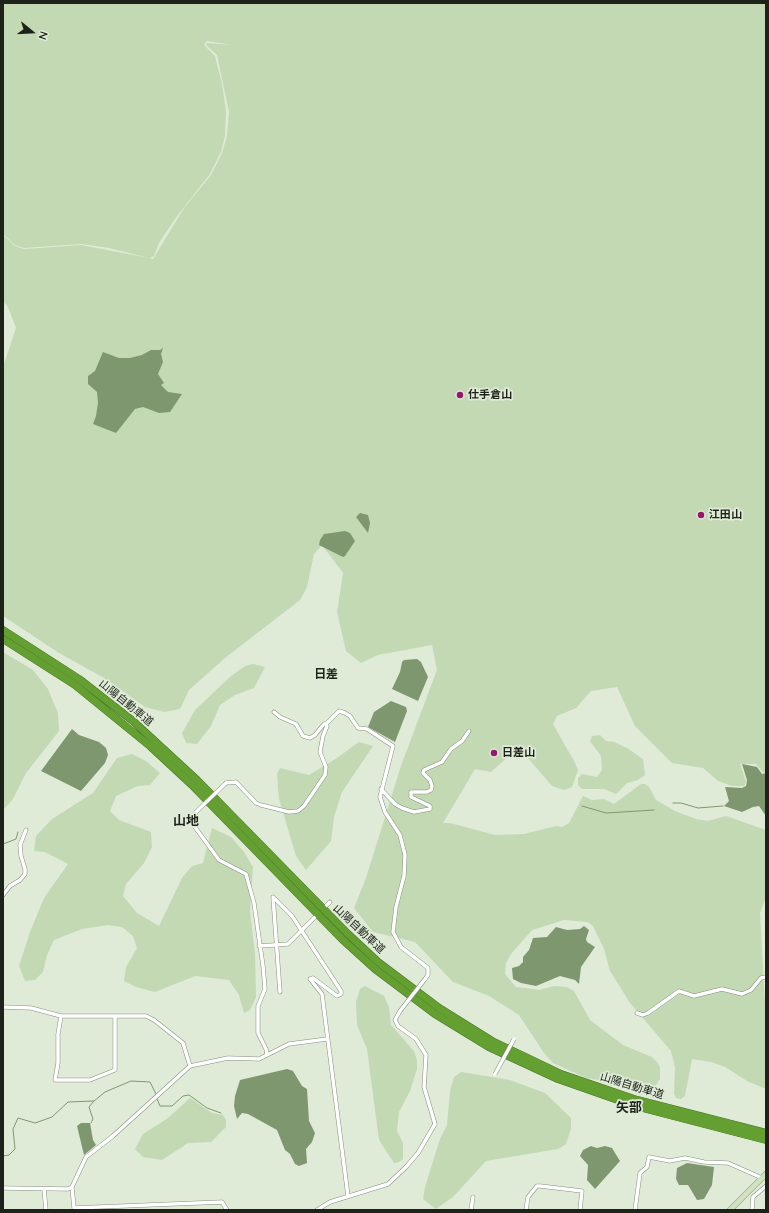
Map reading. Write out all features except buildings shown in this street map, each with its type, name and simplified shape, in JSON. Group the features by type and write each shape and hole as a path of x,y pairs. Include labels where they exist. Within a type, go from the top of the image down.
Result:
{"highway":[{"name":"山陽自動車道","path":"3,630 79,679 133,721 197,780 348,934 411,988 462,1023 510,1050 561,1074 636,1103 766,1133"},
{"name":"山陽自動車道","path":"3,639 75,685 150,746 192,785 337,934 408,994 459,1029 514,1060 558,1079 766,1140"}],"street":[{"path":"274,712 280,717 296,724 302,736 310,738 315,735 324,724 326,724 339,711 350,716 358,728 367,729 394,746 382,789 381,803 400,835 405,855 404,876 396,907 394,932 401,947 428,968 428,975 400,1011 395,1020 398,1026 416,1039 426,1056 424,1087 435,1124 418,1153 388,1184 330,1202 317,1210"},
{"path":"267,1054 258,1033 258,1006 265,989 254,903 246,874 219,860 192,823 196,812 226,783 236,782 256,803 261,805 289,812 298,811 304,806 325,775 326,767 320,752 323,736 327,726 326,724"},
{"path":"382,789 395,804 402,808 414,812 430,809 430,806 411,797 411,792 427,792 431,790 432,786 430,780 423,773 424,770 442,762 451,749 462,741 469,731"},
{"path":"3,895 10,886 20,880 25,874 26,869 19,850 21,840 26,830"},
{"path":"280,992 273,897 292,916 341,991 341,994 337,996 313,978 310,979 322,994 348,1196"},
{"path":"325,908 330,902"},
{"path":"259,946 288,944 302,932 315,917"},
{"path":"637,1013 644,1015 648,1013 679,991 694,996 722,989 742,994 751,990 761,978 766,977"},
{"path":"3,1007 31,1008 61,1016 138,1016 154,1020 183,1043 190,1066"},
{"path":"61,1016 58,1034 58,1063 55,1080 90,1080 114,1070 115,1017"},
{"path":"227,1210 222,1202 74,1208 72,1187 86,1157 113,1136 190,1066 228,1058 259,1059 289,1044 327,1039"},
{"path":"495,1074 514,1039"},
{"path":"635,1210 640,1173 647,1167 649,1157 670,1161 685,1158 704,1162 728,1164 762,1178"},
{"path":"730,1210 766,1174"},
{"path":"757,1183 766,1185"},
{"path":"752,1210 753,1197 766,1185"},
{"path":"526,1210 528,1197 536,1186 540,1186 582,1191 580,1210"},
{"path":"3,1188 68,1189 72,1187"},
{"path":"44,1189 46,1210"},
{"path":"471,1210 473,1197"}],"shaded area":[{"path":"3,3 766,3 766,772 763,772 756,764 740,764 746,782 744,786 732,786 718,781 703,768 672,763 635,726 617,687 591,691 576,708 557,716 553,724 578,770 572,787 564,790 552,786 528,758 520,746 491,772 475,769 443,823 450,823 495,835 524,834 556,826 562,827 569,823 583,796 592,800 604,799 614,804 641,784 645,784 649,787 656,800 675,811 696,819 708,821 726,816 766,830 766,897 760,913 766,1022 766,1089 747,1081 725,1067 711,1062 692,1059 685,1096 681,1099 676,1098 674,1094 675,1067 671,1051 630,1003 610,971 604,949 593,926 588,922 564,920 532,930 511,954 506,963 505,974 516,987 539,990 554,986 567,987 574,991 590,1020 623,1045 652,1057 657,1062 660,1067 660,1079 656,1085 649,1088 586,1078 553,1063 544,1053 519,1015 489,996 453,982 415,942 373,932 354,908 366,878 401,766 437,670 432,645 378,655 361,663 346,651 337,612 343,573 322,545 314,554 307,587 300,600 225,658 189,690 180,709 164,712 145,707 104,678 59,653 3,616 3,367 16,328 7,305 3,302 3,235 15,246 24,249 81,245 149,258 109,248 81,244 24,248 15,245 3,234","holes":["207,41 233,45 207,43 206,45 217,55 229,112 227,136 222,153 211,175 184,208 153,259 150,258 154,256 159,243 177,216 210,174 221,152 225,136 226,111 222,84 215,56 204,45"]},
{"path":"163,348 161,354 163,362 158,374 164,383 161,385 168,392 182,394 170,412 159,413 143,407 135,409 116,433 93,424 98,403 97,392 88,384 88,376 95,371 103,352 119,358 130,358 142,355 151,350 160,350"},
{"path":"360,513 368,515 370,523 368,533 356,517"},
{"path":"345,531 350,533 355,541 345,556 343,557 319,545 324,534"},
{"path":"3,652 33,670 48,689 58,713 59,731 26,773 13,799 3,810"},
{"path":"417,659 421,662 428,677 418,701 392,689 400,672 402,662 404,660"},
{"path":"253,664 265,667 254,688 235,695 220,705 211,726 197,744 186,743 182,733 195,710 231,676 245,666"},
{"path":"391,701 406,707 407,711 395,742 368,727 374,712"},
{"path":"72,729 79,735 99,742 106,748 108,755 105,763 81,791 41,771"},
{"path":"600,735 606,741 614,742 627,748 643,759 645,775 638,780 627,783 616,794 604,789 582,789 578,785 578,778 582,774 597,777 602,770 601,756 590,741 592,736"},
{"path":"359,742 373,746 342,792 334,817 331,841 306,870 296,856 279,799 277,774 280,768 309,775 337,758"},
{"path":"132,754 146,761 160,773 150,785 138,786 116,796 110,811 119,820 151,832 152,847 144,863 126,884 123,896 137,913 159,926 182,878 192,866 203,863 212,828 231,837 244,852 253,867 250,911 255,954 256,997 250,1010 244,1013 239,995 229,980 195,976 155,992 136,987 124,981 126,967 137,948 133,936 122,927 108,925 82,929 54,940 47,955 43,972 35,980 25,981 19,966 30,932 44,898 68,864 45,852 34,851 36,836 52,819 93,793 117,758"},
{"path":"742,764 757,767 762,774 766,773 766,816 759,806 742,812 724,806 729,801 725,787 742,788 746,786 747,780"},
{"path":"584,926 589,930 586,939 587,942 595,947 581,967 579,984 575,980 560,976 536,986 521,983 513,979 512,968 519,966 523,962 523,957 529,950 533,938 547,937 556,927 567,930 580,929"},
{"path":"365,986 384,996 389,1007 391,1025 414,1051 417,1060 417,1069 410,1091 399,1112 397,1131 403,1143 403,1159 394,1163 379,1140 367,1049 357,1025 356,1002 360,989"},
{"path":"287,1069 293,1071 302,1086 307,1089 309,1121 315,1133 312,1142 306,1149 307,1163 299,1166 295,1164 290,1154 285,1150 277,1130 248,1114 242,1113 237,1119 234,1106 235,1096 240,1080"},
{"path":"461,1072 510,1080 545,1093 571,1118 571,1129 566,1144 558,1149 486,1161 453,1197 436,1209 423,1199 425,1187 440,1139 447,1125 450,1091 454,1077"},
{"path":"190,1098 212,1113 223,1115 226,1120 226,1127 211,1142 188,1143 162,1160 143,1157 135,1149 143,1134 168,1118"},
{"path":"81,1123 90,1123 93,1140 96,1145 84,1155 77,1126"},
{"path":"591,1146 597,1148 605,1146 612,1148 620,1161 595,1189 587,1180 588,1165 580,1156 583,1150"},
{"path":"687,1163 714,1167 712,1185 704,1199 697,1200 688,1185 679,1185 676,1179 677,1168"}],"waterway":[{"path":"673,803 681,803 698,808 723,806"},
{"path":"582,806 606,813 654,810"},
{"path":"3,844 16,839 18,832"},
{"path":"3,1156 9,1155 15,1149 13,1129 18,1118 35,1123 52,1117 68,1102 94,1101 105,1092 131,1081 150,1082 156,1094"},
{"path":"157,1099 160,1106 172,1106 183,1096 189,1095 207,1108 221,1113"},
{"path":"91,1123 93,1119 89,1107 94,1101"}],"place":[{"name":"仕手倉山","path":"460,395"},
{"name":"江田山","path":"701,515"},
{"name":"日差山","path":"494,753"}],"district":[{"name":"日差","path":"326,674"},
{"name":"山地","path":"186,821"},
{"name":"矢部","path":"629,1108"}]}
